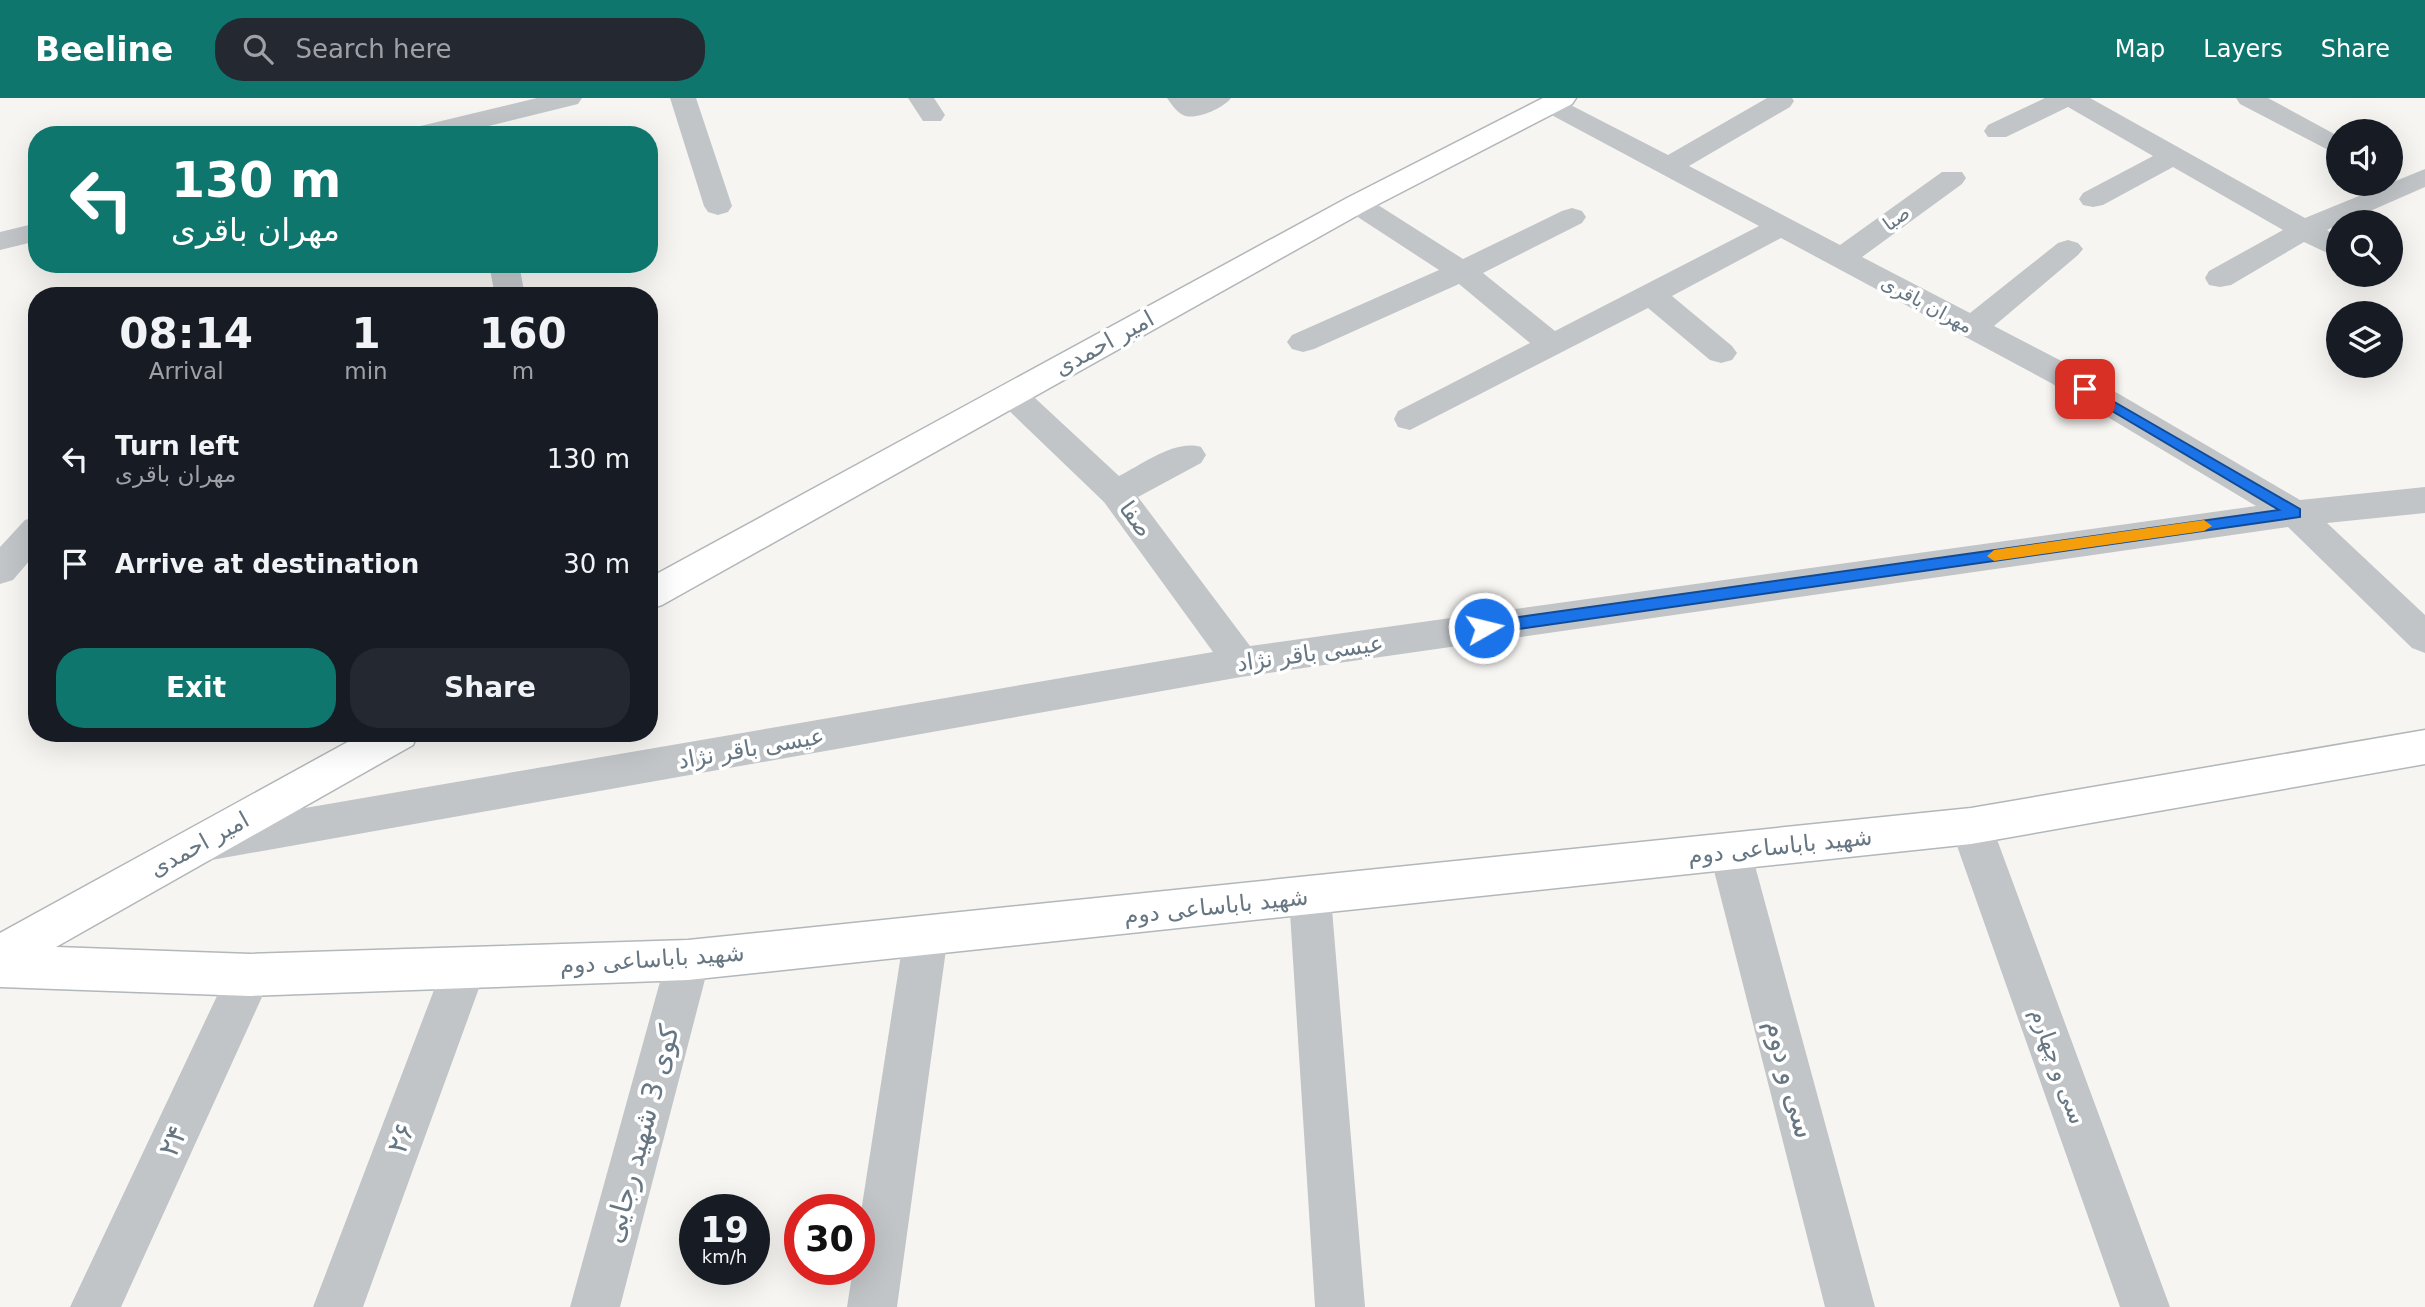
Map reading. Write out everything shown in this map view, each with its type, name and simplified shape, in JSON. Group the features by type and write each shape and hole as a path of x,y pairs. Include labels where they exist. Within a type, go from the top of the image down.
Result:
{"main road":[{"name":"امیر احمدی","path":"658,589 1357,204 1558,101"},
{"name":"امیر احمدی","path":"0,956 383,742"},
{"name":"شهید باباساعی دوم","path":"0,966 250,975 688,960 1971,826 2425,747"}],"street":[{"path":"449,126 569,98"},
{"path":"683,98 718,206"},
{"path":"1185,104 1218,98"},
{"path":"1997,131 2069,98 2326,242"},
{"path":"2249,98 2326,140"},
{"name":"مهران باقری","path":"1558,101 1667,167 2062,375 2295,513 2425,638"},
{"path":"1667,167 1781,101"},
{"path":"2093,200 2172,156"},
{"name":"صبا","path":"1840,259 1952,178"},
{"path":"2220,278 2303,230 2412,183"},
{"path":"1357,204 1462,271 1552,345"},
{"path":"1303,342 1462,271 1572,217"},
{"path":"1410,419 1780,227"},
{"path":"0,241 28,234"},
{"path":"1972,328 2068,249"},
{"path":"1651,294 1721,353"},
{"name":"صفا","path":"1011,394 1116,493 1241,662"},
{"path":"1116,493 1189,455"},
{"name":"عیسی باقر نژاد","path":"200,844 1241,662 2295,513 2425,500"},
{"path":"0,570 28,538"},
{"name":"سی و چهارم","path":"1971,826 2145,1307"},
{"name":"سی و دوم","path":"1730,851 1850,1307"},
{"path":"1310,897 1340,1307"},
{"path":"872,1307 926,935"},
{"name":"کوی 3 شهید رجایی","path":"595,1307 688,960"},
{"name":"۲۶","path":"338,1307 464,969"},
{"name":"۲۴","path":"95,1307 250,975"}],"slow traffic":[{"path":"1994,556 2204,526"}],"route":[{"path":"1484,628 2295,513 2085,389"}]}
